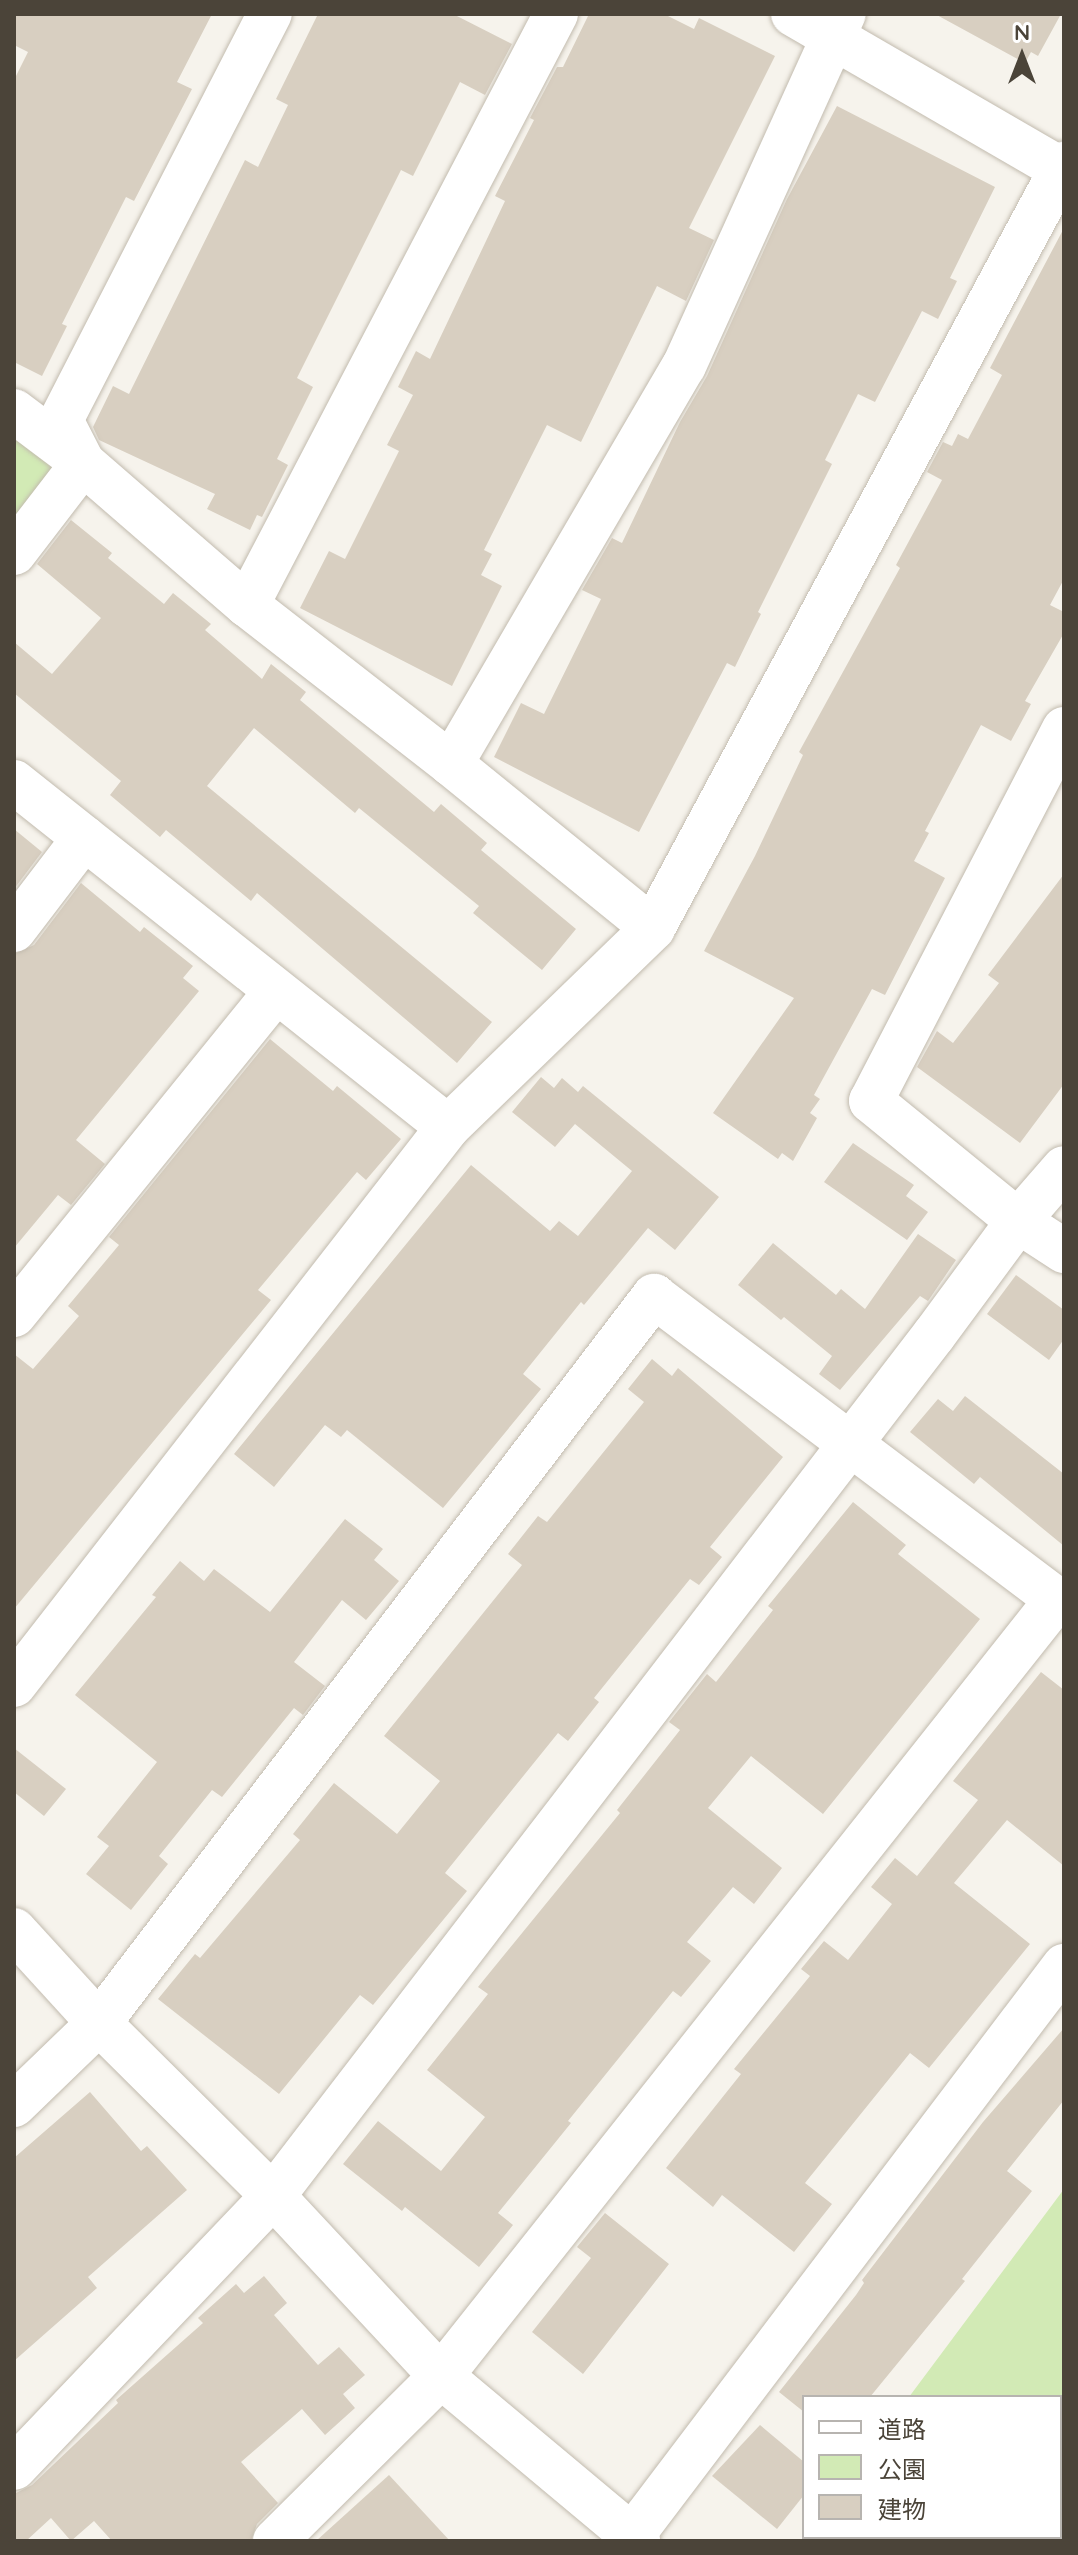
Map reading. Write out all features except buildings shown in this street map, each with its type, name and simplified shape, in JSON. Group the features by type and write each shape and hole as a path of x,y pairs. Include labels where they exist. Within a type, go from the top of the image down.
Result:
{"street":[{"path":"83,463 61,420 270,14"},
{"path":"247,605 556,14"},
{"path":"14,1685 448,1127 653,928 1063,168 839,25 793,14"},
{"path":"451,764 684,366 839,25"},
{"path":"14,411 83,463 247,605 451,764 653,928"},
{"path":"14,553 83,463"},
{"path":"1064,729 871,1101 1018,1221 1064,1251"},
{"path":"14,782 448,1127"},
{"path":"14,930 84,838"},
{"path":"14,1315 276,992"},
{"path":"14,2468 273,2196 850,1445 1018,1221 1064,1168"},
{"path":"14,2105 99,2023 654,1296 1060,1602 441,2376 275,2541"},
{"path":"14,1930 99,2023 273,2196 441,2376 633,2539 1064,1966"}],"green space":[{"path":"14,434 62,471 14,532"},
{"path":"1064,2189 1064,2541 802,2541 1062,2539 1062,2395 910,2395"}]}
